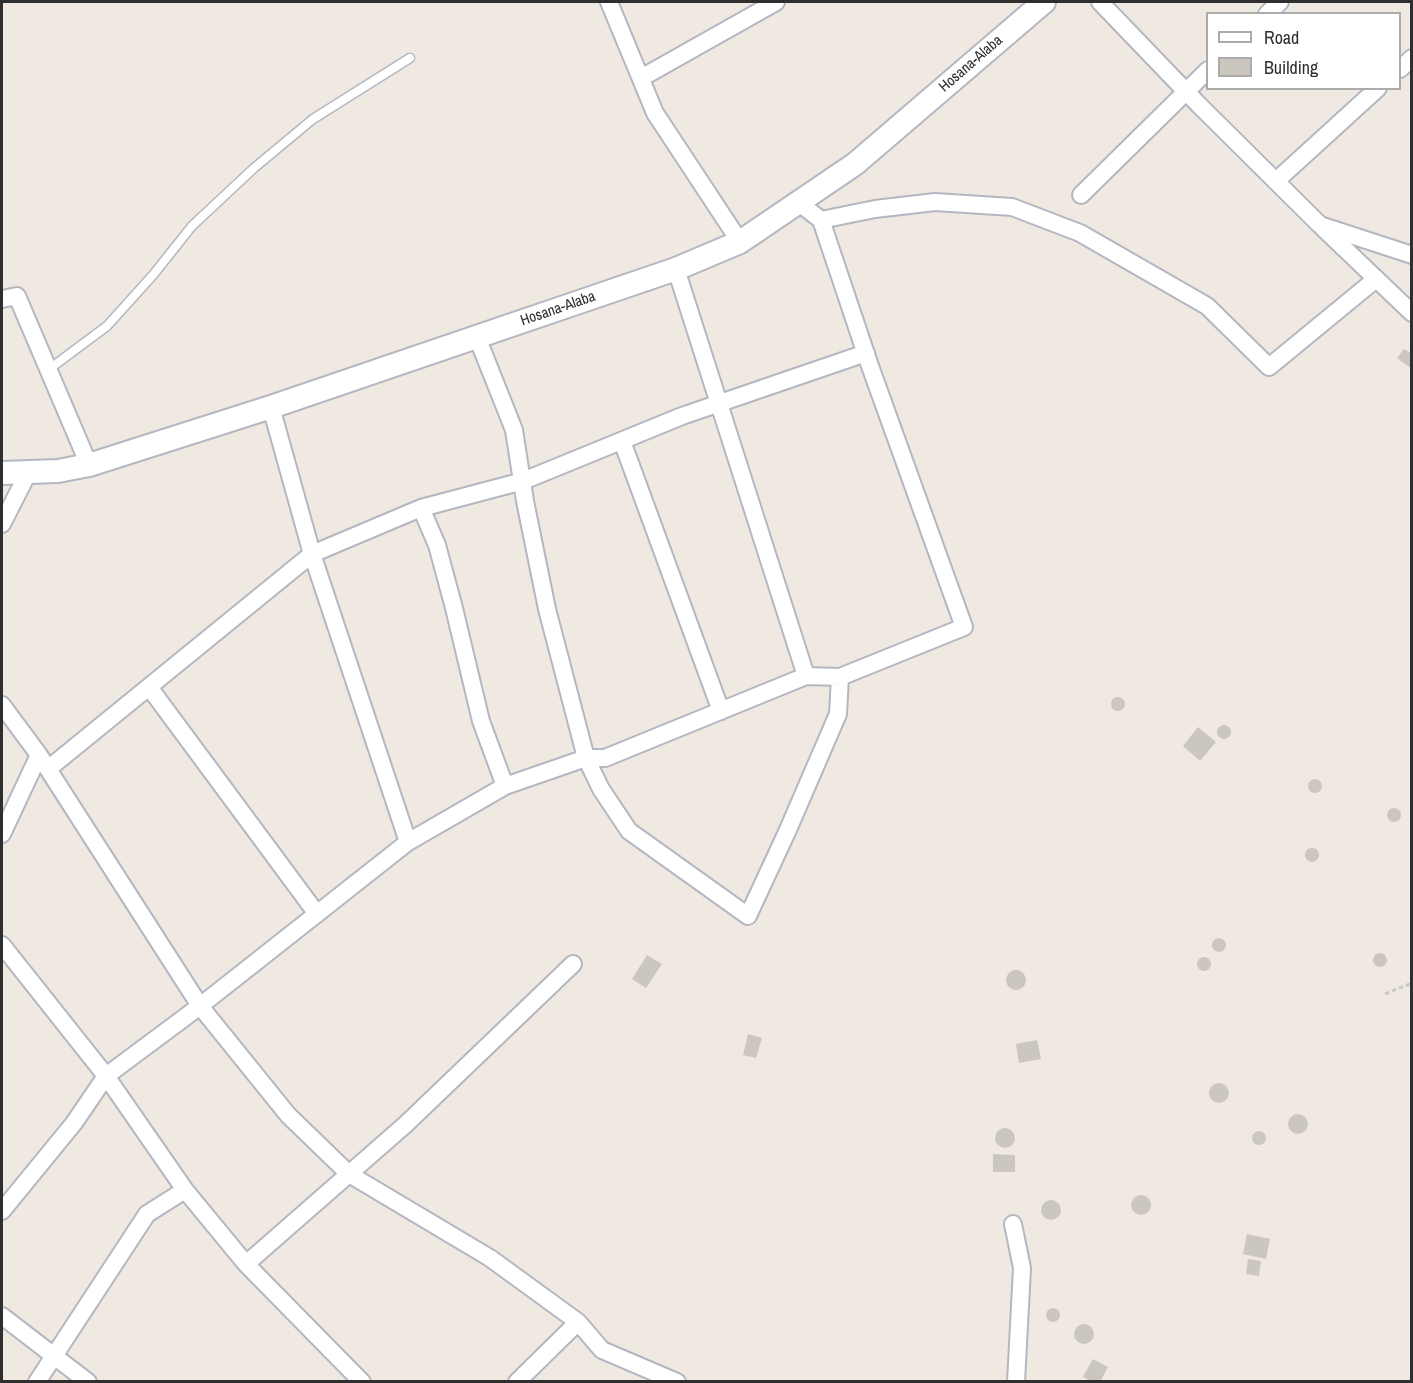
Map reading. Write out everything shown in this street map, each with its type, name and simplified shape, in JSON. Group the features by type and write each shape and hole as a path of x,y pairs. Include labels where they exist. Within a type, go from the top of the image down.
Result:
{"main road":[{"name":"Hosana-Alaba","path":"2,472 58,471 90,465 477,337 676,268 740,242 855,164 1044,2"}],"street":[{"path":"609,2 656,113 740,242"},
{"path":"641,78 776,2"},
{"path":"1100,2 1320,225 1412,313"},
{"path":"1081,195 1206,72"},
{"path":"1276,181 1376,90"},
{"path":"2,1211 74,1123 106,1076 200,1006 408,842 505,786 586,758 605,758 806,676 840,677 964,627 821,220 798,202"},
{"path":"821,220 875,209 935,202 1012,207 1080,233 1207,306 1269,367 1376,279"},
{"path":"1320,225 1412,255"},
{"path":"676,268 806,676"},
{"path":"2,299 17,296 90,465"},
{"path":"477,337 514,430 525,501 547,609 586,758 601,789 629,831 748,916 838,714 840,677"},
{"path":"2,834 44,762 149,687 312,554 422,508 523,481 682,416 866,353"},
{"path":"271,407 312,554 408,842"},
{"path":"622,441 721,711"},
{"path":"2,524 29,471"},
{"path":"422,508 437,545 481,721 505,786"},
{"path":"149,687 317,914"},
{"path":"2,705 44,762 200,1006 288,1115 349,1174 490,1258 578,1322 602,1350 677,1382"},
{"path":"2,945 106,1076 184,1190 246,1264 362,1382"},
{"path":"246,1264 406,1124 573,963"},
{"path":"37,1382 147,1214 184,1190"},
{"path":"1013,1224 1022,1268 1016,1382"},
{"path":"2,1317 88,1382"},
{"path":"517,1382 578,1322"}],"lane":[{"path":"48,370 106,326 153,275 192,226 254,168 313,119 410,58"}],"path":[{"path":"1385,994 1412,983"}],"building":[{"path":"1404,349 1412,354 1412,369 1397,358"},
{"path":"1115,697 1121,697 1125,704 1121,711 1115,711 1111,707 1111,701"},
{"path":"1221,725 1227,725 1231,732 1227,739 1221,739 1217,735 1217,729"},
{"path":"1198,727 1216,742 1200,761 1183,746"},
{"path":"1312,779 1318,779 1322,786 1318,793 1312,793 1308,789 1308,783"},
{"path":"1391,808 1397,808 1401,815 1397,822 1391,822 1387,818 1387,812"},
{"path":"1309,848 1315,848 1319,855 1315,862 1309,862 1305,858 1305,852"},
{"path":"1216,938 1222,938 1226,945 1222,952 1216,952 1212,948 1212,942"},
{"path":"1377,953 1383,953 1387,960 1383,967 1377,967 1373,963 1373,957"},
{"path":"647,955 662,964 646,988 632,979"},
{"path":"1201,957 1207,957 1211,964 1207,971 1201,971 1197,967 1197,961"},
{"path":"1016,970 1023,973 1026,980 1023,987 1016,990 1009,987 1006,980 1009,973"},
{"path":"748,1034 762,1038 756,1058 743,1055"},
{"path":"1037,1040 1041,1059 1019,1063 1016,1044"},
{"path":"1219,1083 1226,1086 1229,1093 1226,1100 1219,1103 1212,1100 1209,1093 1212,1086"},
{"path":"1298,1114 1305,1117 1308,1124 1305,1131 1298,1134 1291,1131 1288,1124 1291,1117"},
{"path":"1005,1128 1012,1131 1015,1138 1012,1145 1005,1148 998,1145 995,1138 998,1131"},
{"path":"1256,1131 1262,1131 1266,1138 1262,1145 1256,1145 1252,1141 1252,1135"},
{"path":"993,1154 1015,1155 1015,1172 993,1172"},
{"path":"1141,1195 1148,1198 1151,1205 1148,1212 1141,1215 1134,1212 1131,1205 1134,1198"},
{"path":"1051,1200 1058,1203 1061,1210 1058,1217 1051,1220 1044,1217 1041,1210 1044,1203"},
{"path":"1247,1234 1270,1239 1266,1259 1243,1254"},
{"path":"1248,1259 1261,1261 1259,1276 1246,1274"},
{"path":"1050,1308 1056,1308 1060,1315 1056,1322 1050,1322 1046,1318 1046,1312"},
{"path":"1084,1324 1091,1327 1094,1334 1091,1341 1084,1344 1077,1341 1074,1334 1077,1327"},
{"path":"1093,1359 1108,1367 1100,1382 1092,1382 1083,1377"}]}
